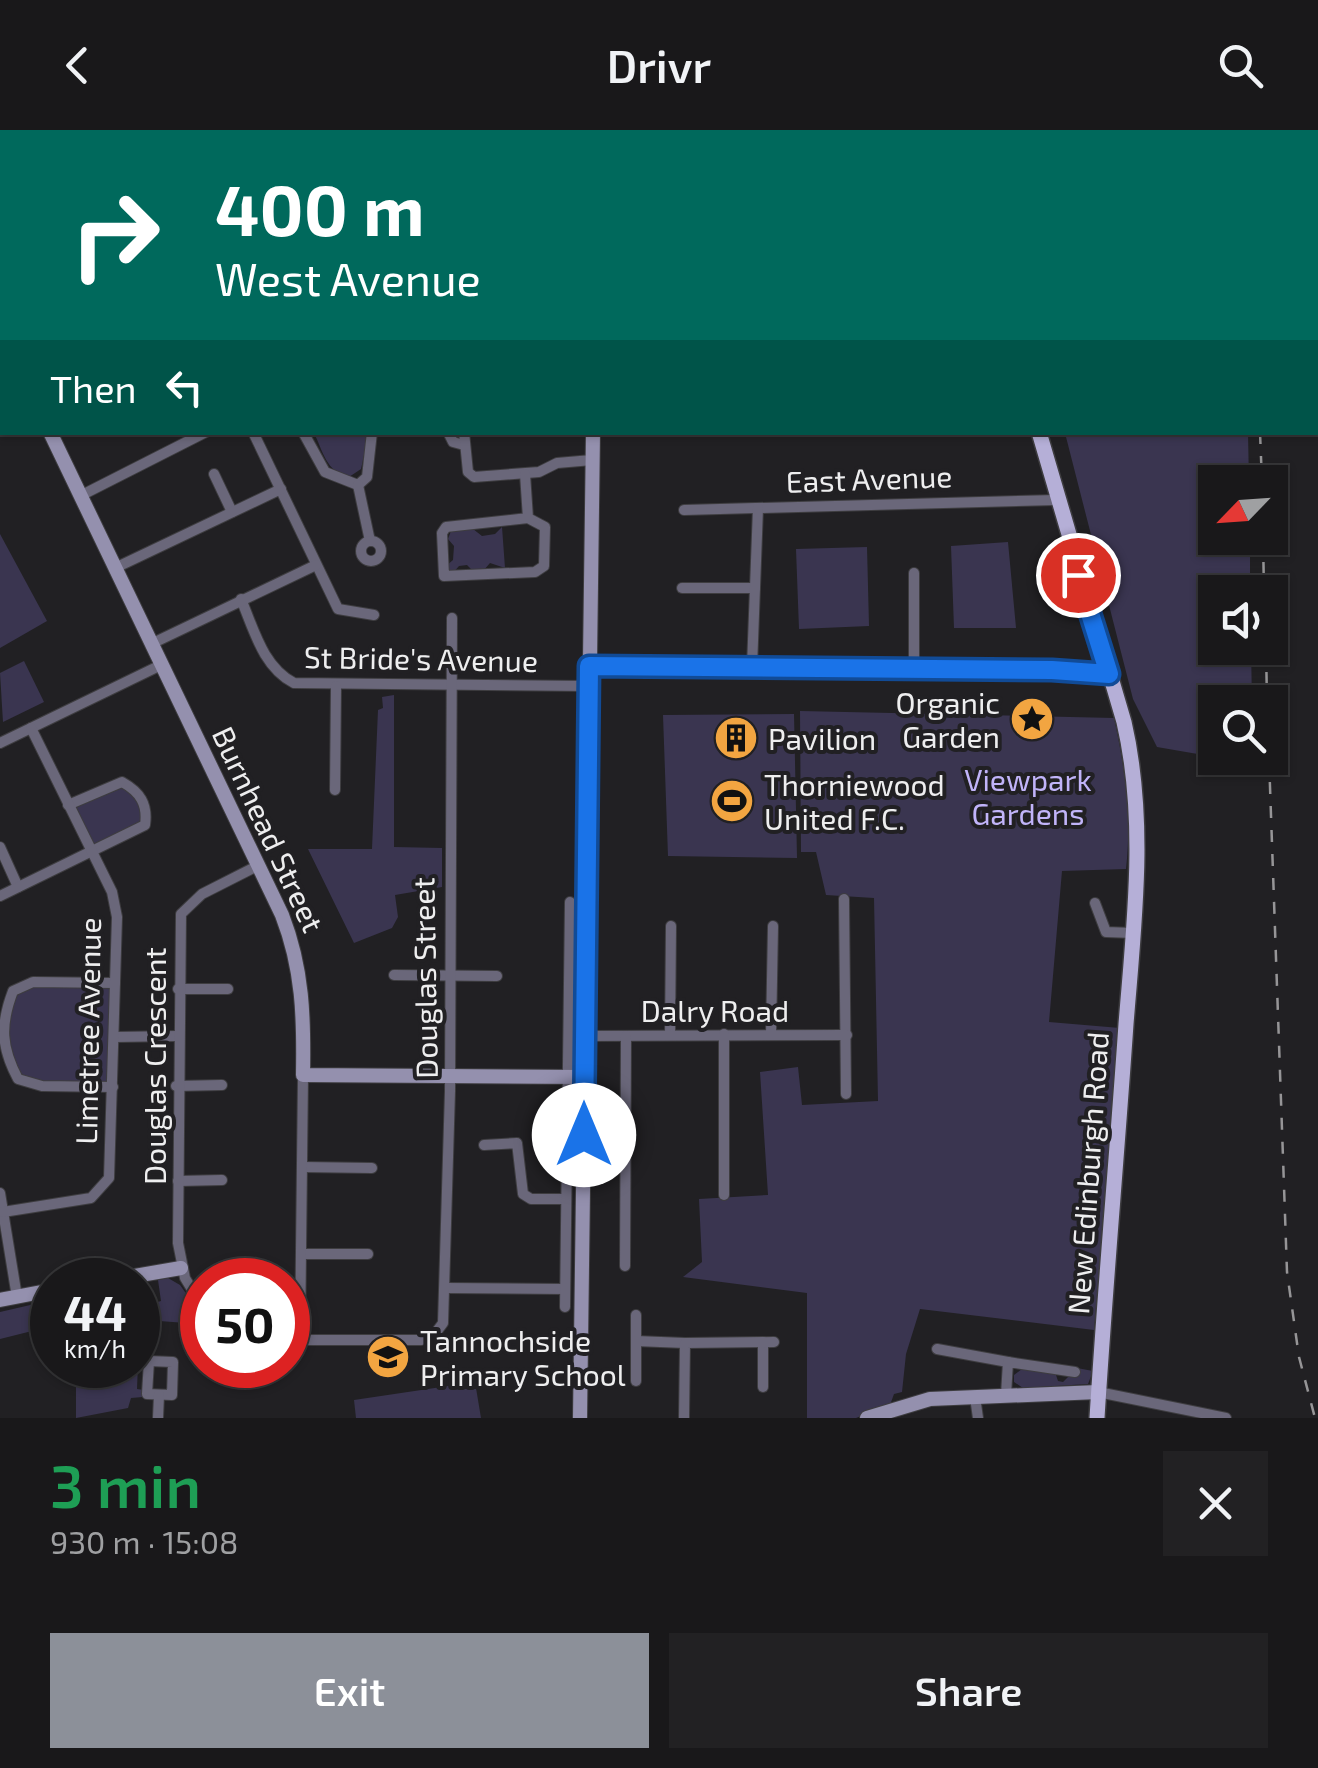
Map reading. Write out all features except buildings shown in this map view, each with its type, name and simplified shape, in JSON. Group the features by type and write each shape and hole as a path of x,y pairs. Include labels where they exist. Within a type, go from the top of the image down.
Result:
{"main road":[{"name":"New Edinburgh Road","path":"1040,435 1132,758 1138,858 1097,1418"}],"street":[{"name":"Burnhead Street","path":"51,435 259,865 297,953 303,990 301,1258"},
{"path":"80,496 200,435"},
{"path":"254,435 338,609 374,615"},
{"path":"305,435 325,472 358,485"},
{"path":"358,485 367,477 372,435"},
{"path":"580,1418 593,435"},
{"path":"464,439 468,472 474,477 525,474 557,463 592,460"},
{"path":"214,474 232,512"},
{"path":"525,474 528,518"},
{"path":"358,485 370,541"},
{"path":"115,568 281,489"},
{"name":"East Avenue","path":"684,510 1056,500"},
{"path":"752,667 758,508"},
{"path":"528,518 541,521 545,527 541,570 444,576 442,533 446,527 528,518"},
{"path":"151,644 316,565"},
{"path":"914,573 914,670"},
{"path":"682,588 755,588"},
{"name":"St Bride's Avenue","path":"241,599 278,675 294,683 588,686"},
{"name":"Douglas Street","path":"310,1340 421,1340 434,1335 443,1323 450,1076 452,618"},
{"path":"0,743 162,665"},
{"path":"589,666 1109,674"},
{"path":"336,686 336,790"},
{"name":"Limetree Avenue","path":"3,1212 90,1198 102,1190 109,1178 117,917 112,892 31,728"},
{"path":"0,896 146,825 147,812 138,791 122,782 68,805"},
{"path":"0,847 18,887"},
{"name":"Douglas Crescent","path":"181,1258 176,1086 181,914 202,894 259,865"},
{"path":"844,899 846,1094"},
{"path":"565,1307 570,902"},
{"path":"1095,903 1106,932 1133,933"},
{"path":"1086,922 1099,918"},
{"path":"670,1035 671,926"},
{"path":"771,1034 773,926"},
{"path":"394,975 497,976"},
{"path":"113,1087 42,1086 18,1080 4,1053 1,1018 13,991 33,982 115,983"},
{"path":"178,989 228,989"},
{"path":"724,1034 724,1195"},
{"name":"Dalry Road","path":"584,1036 847,1034"},
{"path":"115,1037 177,1036"},
{"path":"625,1266 626,1036"},
{"path":"304,1075 583,1077"},
{"path":"176,1086 222,1085"},
{"path":"484,1144 518,1143 523,1194 531,1199 564,1198"},
{"path":"302,1167 372,1168"},
{"path":"178,1182 222,1180"},
{"path":"0,1193 17,1297"},
{"path":"301,1254 368,1254"},
{"path":"446,1288 565,1289"},
{"path":"0,1300 30,1294"},
{"path":"636,1315 636,1381"},
{"path":"636,1340 768,1342 762,1387"},
{"path":"684,1343 684,1418"},
{"path":"937,1350 1066,1374"},
{"path":"1006,1396 1008,1362"},
{"path":"868,1418 894,1413 914,1401 1098,1392 1226,1418"},
{"path":"158,1418 159,1396"},
{"path":"976,1397 978,1418"}],"green space":[{"path":"315,435 365,435 361,469 349,477 335,471"},
{"path":"1066,435 1248,435 1249,465 1198,465 1198,555 1250,555 1250,575 1198,575 1198,665 1251,665 1252,685 1198,685 1198,754 1157,747 1133,699"},
{"path":"502,527 505,568 490,563 483,571 474,572 467,565 459,566 452,574 448,571 446,566 453,560 454,546 448,539 451,531 473,529 482,536 495,534"},
{"path":"0,534 47,621 0,648"},
{"path":"1008,542 1016,628 954,628 951,546"},
{"path":"867,547 869,626 799,629 796,549"},
{"path":"24,661 44,702 3,722 0,673"},
{"path":"394,695 394,847 442,848 442,887 395,895 398,917 392,928 354,943 308,849 372,849 378,710 383,708 382,697"},
{"name":"Viewpark Gardens","path":"800,711 1114,718 1126,793 1126,869 1062,871 1049,1022 1120,1028 1094,1330 920,1309 906,1354 902,1392 894,1394 890,1405 856,1418 807,1418 807,1293 683,1277 702,1262 699,1199 768,1195 760,1072 798,1067 802,1105 878,1101 874,898 826,895 816,852 801,852"},
{"path":"794,714 797,858 668,856 663,715"},
{"path":"122,782 138,791 145,825 92,853 68,805"},
{"path":"33,982 115,983 113,1087 18,1079 4,1053 13,991"},
{"path":"168,1278 180,1285 180,1323 160,1321 160,1280"},
{"path":"30,1305 30,1332 0,1339 0,1312"},
{"path":"1077,1368 1093,1371 1088,1384 1023,1388 1014,1382 1014,1375 1022,1369 1055,1372 1058,1381 1063,1382"},
{"path":"475,1382 481,1418 356,1418 354,1400"},
{"path":"76,1388 144,1390 143,1397 131,1398 128,1408 76,1418"}],"railway":[{"path":"1260,435 1261,465"},
{"path":"1263,555 1264,575"},
{"path":"1266,665 1267,685"},
{"path":"1270,775 1287,1272 1299,1357 1315,1418"}],"place":[{"name":"Organic Garden","path":"1032,719"},
{"name":"Pavilion","path":"736,738"},
{"name":"Thorniewood United F.C.","path":"732,801"},
{"name":"Tannochside Primary School","path":"388,1357"}],"route":[{"path":"584,1135 589,666 1052,670 1109,674 1078,575"}]}
